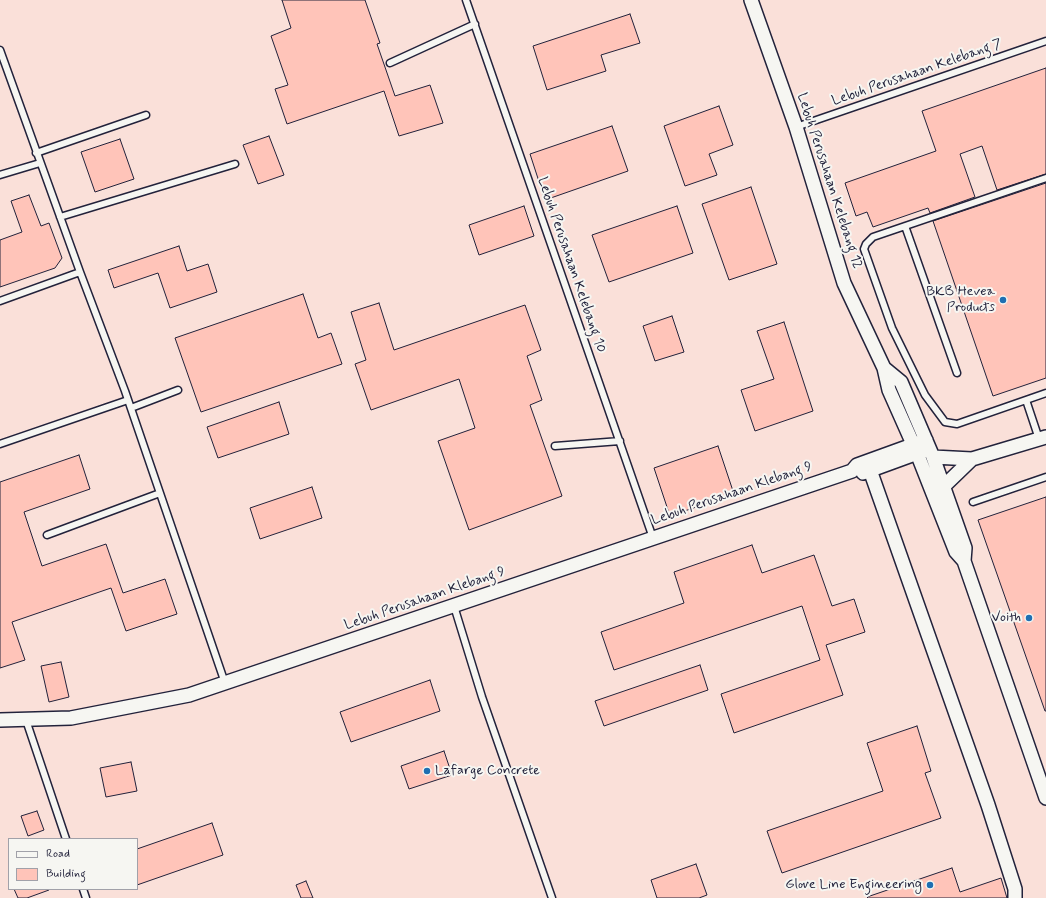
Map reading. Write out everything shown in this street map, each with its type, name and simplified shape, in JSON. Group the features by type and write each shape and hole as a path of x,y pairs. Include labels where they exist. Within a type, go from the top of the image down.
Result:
{"street":[{"name":"Lebuh Perusahaan Kelebang 12","path":"751,0 796,127 844,283 884,368 889,390 924,448 943,487 965,548 964,561"},
{"path":"943,487 972,459 1043,438"},
{"name":"Lebuh Perusahaan Kelebang 12","path":"924,448 956,552 964,561 1046,798"},
{"path":"924,448 972,459"},
{"name":"Lebuh Perusahaan Klebang 9","path":"852,471 860,474 924,448"},
{"name":"Lebuh Perusahaan Klebang 9","path":"0,720 71,718 189,696 852,471 857,465 924,448"},
{"path":"870,470 988,805 1015,889 1015,898"}],"lane":[{"name":"Lebuh Perusahaan Kelebang 10","path":"466,0 653,538"},
{"path":"390,64 475,24"},
{"name":"Lebuh Perusahaan Kelebang 7","path":"796,127 1046,41"},
{"path":"0,50 36,153 131,408 226,683"},
{"path":"36,153 146,115"},
{"path":"0,175 40,162"},
{"path":"60,217 235,164"},
{"path":"1046,178 905,226 869,240 866,244 865,254 887,318 925,395 945,422 953,424 1046,393"},
{"path":"905,226 957,372"},
{"path":"0,301 80,272"},
{"path":"131,408 178,390"},
{"path":"0,444 128,400"},
{"path":"1026,400 1043,438"},
{"path":"555,446 620,442"},
{"path":"973,502 1046,477"},
{"path":"47,535 160,493"},
{"path":"454,606 485,704 552,898"},
{"path":"26,720 66,838"}],"shaded area":[{"path":"0,0 1046,0 1046,898 0,898"}],"building":[{"path":"282,0 365,0 380,43 377,44 395,96 430,85 443,123 399,136 384,91 287,124 275,89 288,85 271,36 291,28"},
{"path":"630,14 640,43 601,55 606,71 547,90 533,46"},
{"path":"1046,68 1046,174 997,190 982,146 960,154 975,197 930,213 928,208 873,227 867,212 856,216 845,183 936,151 922,111"},
{"path":"719,106 733,145 709,154 717,175 685,186 664,126"},
{"path":"612,126 628,171 545,200 530,154"},
{"path":"269,136 284,175 258,184 243,145"},
{"path":"120,139 134,179 95,192 81,152"},
{"name":"BKB Hevea Products","path":"1046,183 1046,378 993,396 933,221"},
{"path":"751,187 777,264 729,280 702,204"},
{"path":"29,195 41,226 49,223 62,258 55,268 0,287 0,240 22,232 11,201"},
{"path":"524,206 534,236 479,255 469,225"},
{"path":"677,206 693,253 609,282 592,235"},
{"path":"179,246 187,271 208,264 217,292 170,308 158,273 114,288 108,270"},
{"path":"303,294 318,338 331,333 342,364 201,412 175,338"},
{"path":"379,303 394,350 525,305 541,350 527,356 542,400 530,405 562,496 469,530 438,441 475,428 459,379 371,410 355,364 366,360 351,312"},
{"path":"672,316 684,352 655,361 643,326"},
{"path":"784,322 813,411 755,431 741,390 774,379 757,331"},
{"path":"279,402 289,434 218,458 207,427"},
{"path":"718,446 734,494 670,516 654,468"},
{"path":"79,455 90,489 24,512 42,566 106,544 123,593 165,579 177,614 126,631 111,588 12,622 25,660 0,668 0,482"},
{"path":"312,487 322,518 260,539 250,508"},
{"name":"Voith","path":"1046,497 1046,711 1045,711 978,520"},
{"path":"752,545 762,573 814,555 832,606 854,599 865,632 826,645 843,695 734,733 721,694 820,660 802,606 614,670 601,632 684,603 674,572"},
{"path":"61,662 69,697 49,702 41,666"},
{"path":"700,665 708,690 604,726 595,701"},
{"path":"430,680 440,711 351,742 340,712"},
{"path":"917,726 931,771 925,773 941,818 782,873 767,831 883,791 867,743"},
{"name":"Lafarge Concrete","path":"444,751 452,775 409,789 401,766"},
{"path":"131,762 137,791 106,797 100,768"},
{"path":"37,811 44,830 28,836 21,816"},
{"path":"212,823 223,855 138,885 138,849"},
{"path":"696,864 707,895 699,898 657,898 651,880"},
{"name":"Glove Line Engineering","path":"952,868 960,892 1001,878 1007,898 867,897"},
{"path":"306,881 313,898 301,898 296,885"},
{"path":"14,890 49,890 27,898 18,898"}],"place":[{"name":"BKB Hevea Products","path":"1003,300"},
{"name":"Voith","path":"1029,618"},
{"name":"Lafarge Concrete","path":"427,771"},
{"name":"Glove Line Engineering","path":"930,885"}]}
